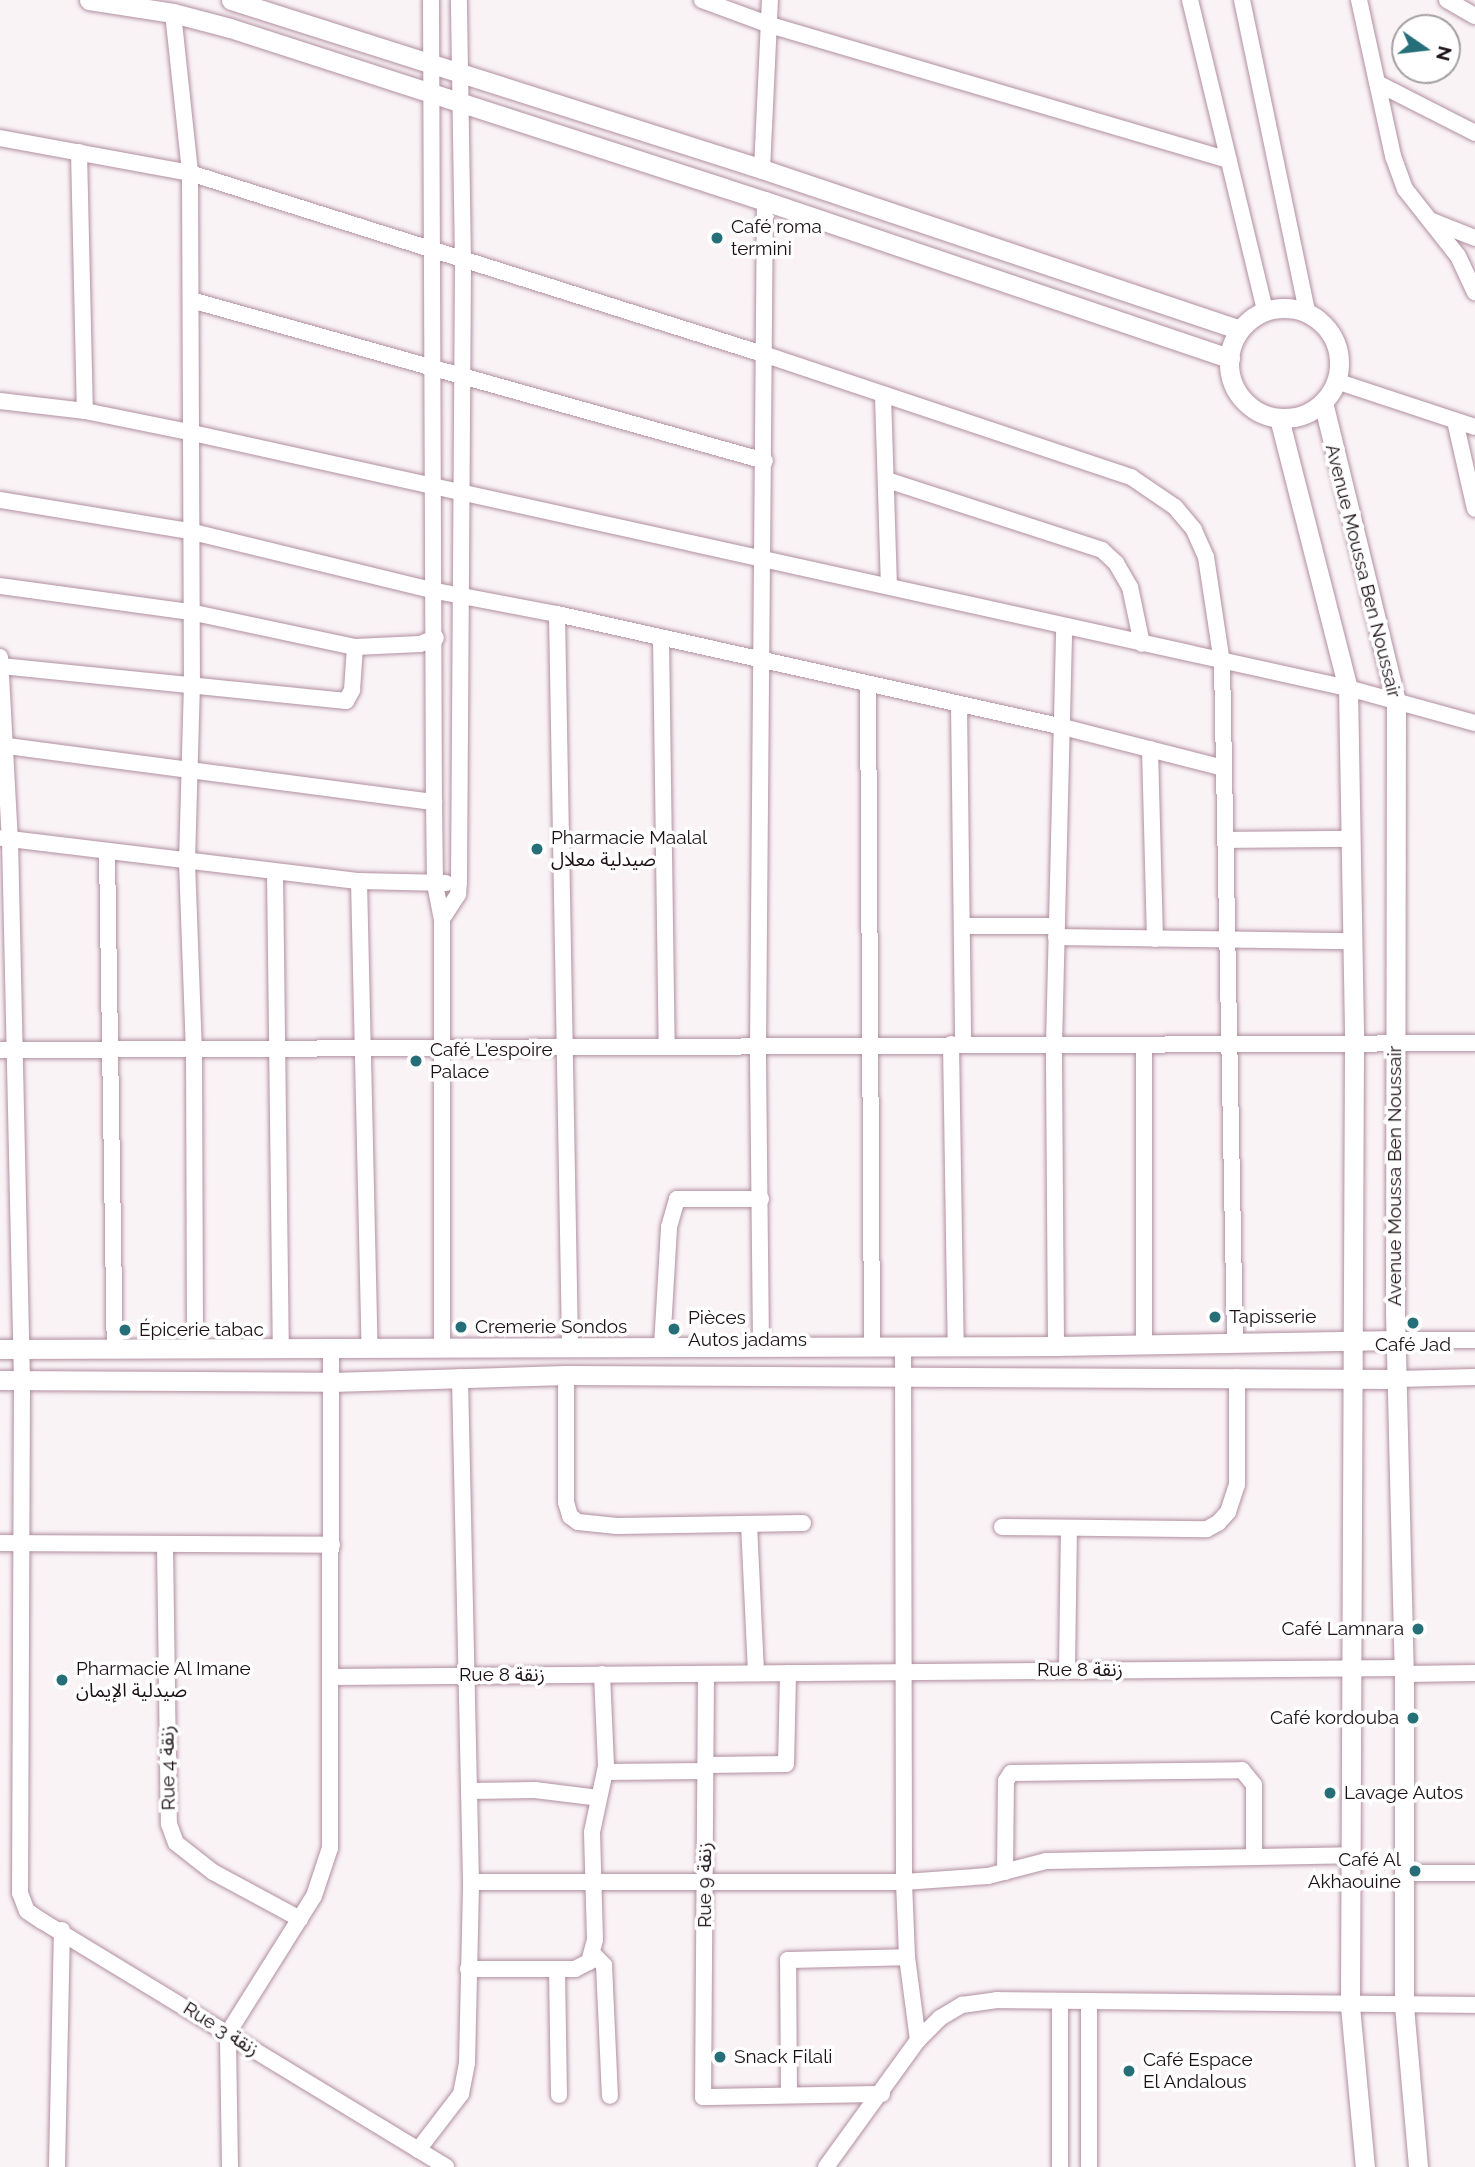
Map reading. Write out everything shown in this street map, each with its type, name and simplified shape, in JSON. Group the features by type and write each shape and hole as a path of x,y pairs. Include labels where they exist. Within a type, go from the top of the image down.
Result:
{"street":[{"path":"89,0 173,13 765,201 1230,358"},
{"path":"231,0 762,169 1240,330"},
{"path":"418,2150 461,2094 467,2063 471,1882 460,1377 450,1348 441,1047 442,919 435,884 436,591 432,486 430,0"},
{"path":"442,919 458,894 459,882 459,492 463,262 459,104 460,0"},
{"path":"702,0 770,24 1229,160"},
{"path":"762,169 770,0"},
{"path":"1190,0 1265,311"},
{"path":"1242,0 1307,312"},
{"path":"1359,0 1377,83 1405,189 1458,256 1475,292"},
{"path":"1447,0 1475,16"},
{"path":"173,13 190,173 188,432 192,683 187,862 194,1051 195,1348"},
{"path":"1377,83 1475,133"},
{"path":"0,138 190,173 463,262 766,355 1131,477 1175,507 1194,530 1206,558 1222,663 1236,1340"},
{"path":"79,152 85,411"},
{"path":"761,1346 758,1047 765,560 765,201"},
{"path":"1432,221 1475,238"},
{"path":"191,300 765,461"},
{"path":"1286,308 1307,312 1332,336 1339,358 1336,382 1323,402 1303,415 1279,418 1259,411 1242,398 1235,386 1230,358 1240,330 1265,311 1286,308"},
{"path":"1336,382 1475,426"},
{"path":"883,396 889,586"},
{"path":"0,401 85,411 188,432 889,586 1064,629 1348,688 1475,723"},
{"name":"Avenue Moussa Ben Noussair","path":"1323,402 1396,702 1396,1340 1404,1671 1404,2006 1418,2167"},
{"name":"Avenue Moussa Ben Noussair","path":"1279,418 1348,688 1354,1043 1348,1668 1350,2006 1365,2167"},
{"path":"1455,421 1475,509"},
{"path":"887,480 1102,550 1116,563 1130,587 1142,644"},
{"path":"0,500 190,531 436,591 557,614 1059,726 1224,768"},
{"path":"0,586 190,612 355,647 420,644 436,638"},
{"path":"557,614 570,1347"},
{"path":"1056,1346 1054,1045 1059,726 1064,629"},
{"path":"661,638 667,1047"},
{"path":"1,666 192,683 346,701 352,690 355,647"},
{"name":"Rue 3 زنقة","path":"0,657 7,1050 22,1380 19,1875 27,1911 446,2167"},
{"path":"868,685 873,1347"},
{"path":"956,1347 957,1044 962,926 958,704"},
{"path":"3,746 190,773 434,802"},
{"path":"1150,750 1155,939"},
{"path":"5,839 359,881 435,884 459,882"},
{"path":"1226,840 1350,839"},
{"path":"107,852 115,1349"},
{"path":"275,872 281,1349"},
{"path":"359,881 370,1348"},
{"path":"962,926 1155,939 1352,941"},
{"path":"7,1050 1475,1043"},
{"path":"1144,1045 1144,1343"},
{"path":"662,1346 668,1227 677,1199 761,1199"},
{"path":"0,1349 956,1347 1236,1340 1475,1340"},
{"path":"591,1346 592,1376"},
{"path":"903,1347 904,1882 907,1957 918,2040"},
{"path":"230,2167 228,2033 300,1919 324,1875 330,1848 331,1349"},
{"path":"0,1380 331,1382 566,1375 1397,1379 1475,1377"},
{"path":"566,1375 569,1516 597,1525 803,1523"},
{"path":"1002,1527 1207,1529 1218,1523 1228,1512 1237,1485 1237,1377"},
{"path":"749,1524 756,1673"},
{"path":"1067,1670 1069,1528"},
{"path":"0,1543 332,1545"},
{"name":"Rue 4 زنقة","path":"165,1546 169,1824 177,1843 213,1872 300,1919"},
{"name":"Rue 8 زنقة","path":"332,1677 1348,1668 1475,1673"},
{"path":"605,1772 786,1764 788,1673"},
{"path":"468,1969 556,1969 584,1965 593,1954 592,1832 605,1772 602,1674"},
{"name":"Rue 9 زنقة","path":"706,1674 703,2096 789,2095"},
{"path":"1005,1872 1006,1781 1011,1773 1242,1770 1254,1785 1254,1857"},
{"path":"469,1791 535,1790 599,1798"},
{"path":"471,1882 705,1878 904,1882 1005,1872 1046,1861 1350,1855"},
{"path":"1405,1873 1475,1873"},
{"path":"57,2167 62,1930"},
{"path":"593,1954 604,1965 610,2096"},
{"path":"882,2094 789,2095 789,1960 907,1957"},
{"path":"556,1969 559,2095"},
{"path":"826,2167 882,2094 918,2040 940,2018 962,2005 997,2000 1350,2006 1475,2005"},
{"path":"1060,2001 1060,2167"},
{"path":"1089,2001 1089,2167"}],"place":[{"name":"Café roma termini","path":"717,238"},
{"name":"Pharmacie Maalal صيدلية معلال","path":"537,849"},
{"name":"Café L'espoire Palace","path":"416,1061"},
{"name":"Tapisserie","path":"1215,1317"},
{"name":"Café Jad","path":"1413,1323"},
{"name":"Cremerie Sondos","path":"461,1327"},
{"name":"Pièces Autos jadams","path":"674,1329"},
{"name":"Épicerie tabac","path":"125,1330"},
{"name":"Café Lamnara","path":"1418,1629"},
{"name":"Pharmacie Al Imane صيدلية الإيمان","path":"62,1680"},
{"name":"Café kordouba","path":"1413,1718"},
{"name":"Lavage Autos","path":"1330,1793"},
{"name":"Café Al Akhaouine","path":"1415,1871"},
{"name":"Snack Filali","path":"720,2057"},
{"name":"Café Espace El Andalous","path":"1129,2071"}]}
